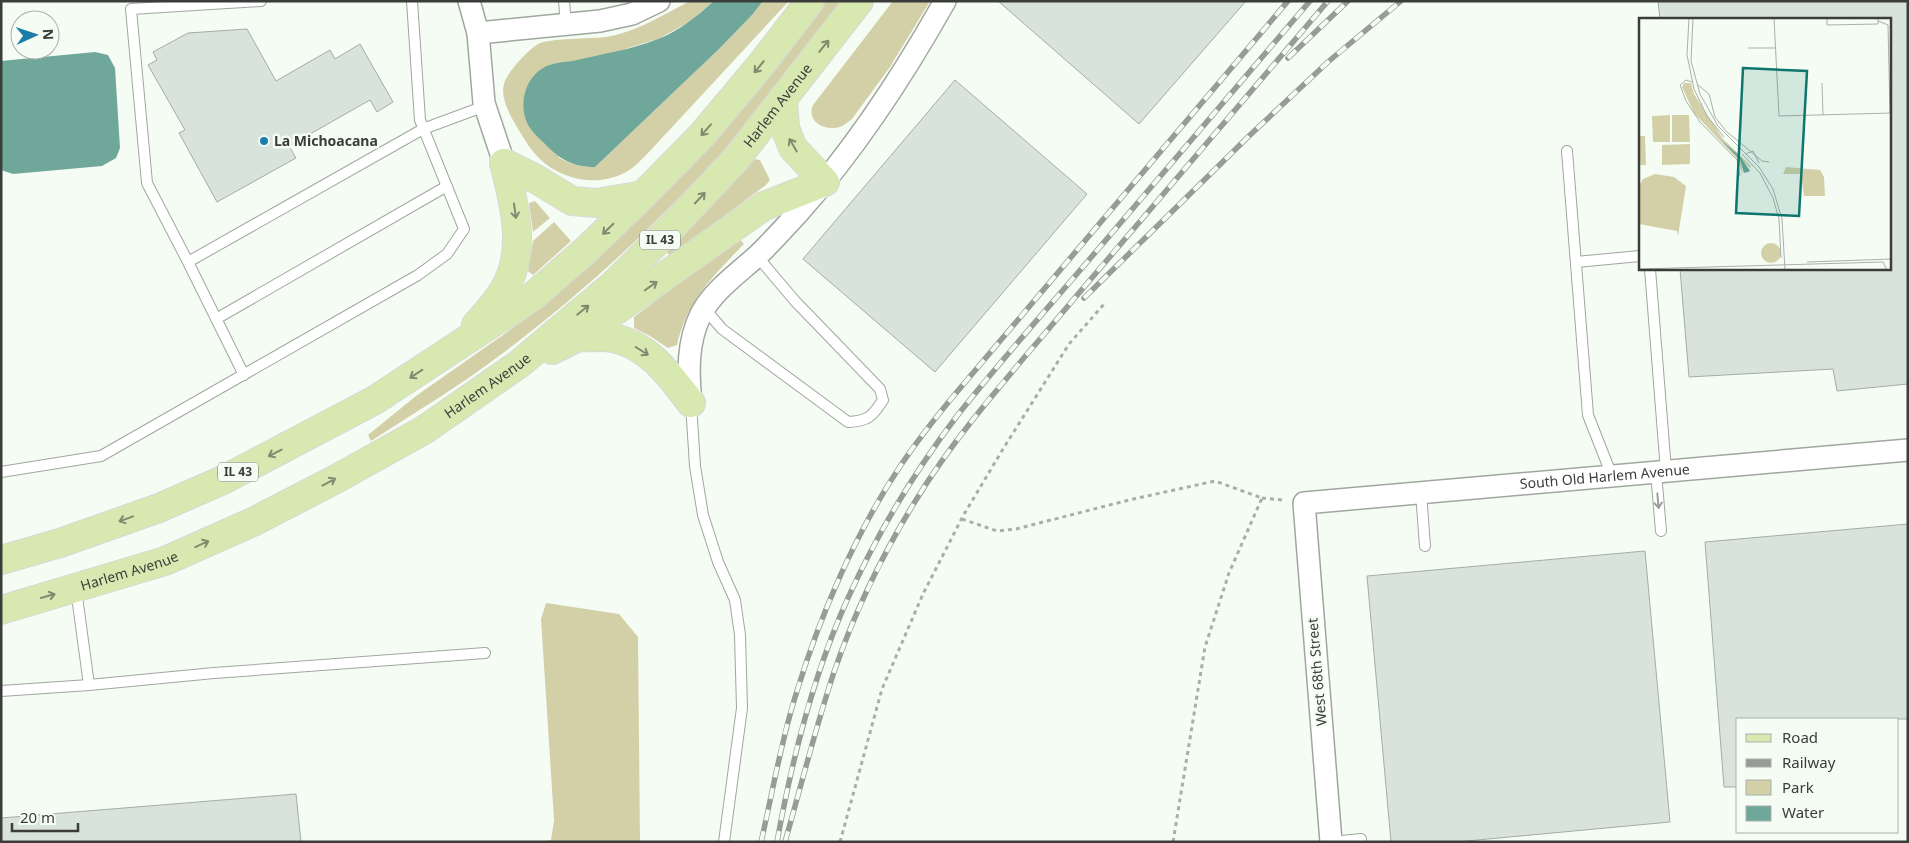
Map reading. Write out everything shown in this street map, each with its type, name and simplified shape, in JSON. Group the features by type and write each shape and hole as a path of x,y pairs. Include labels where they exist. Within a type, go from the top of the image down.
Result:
{"main road":[{"name":"IL 43","path":"3,556 60,543 150,511 223,480 375,400 532,297 585,251 702,134 760,66 810,1"},
{"name":"Harlem Avenue","path":"1,610 165,561 254,521 336,479 424,430 519,364 613,285 674,226 736,158 859,1"},
{"path":"519,364 578,337 764,206 825,182 793,148 785,128 783,98"},
{"path":"504,163 536,179 572,201 597,203 643,195"},
{"path":"457,347 490,309 506,287 513,266 517,248 517,228 514,203 504,163"},
{"path":"578,337 613,338 634,346 649,355 665,370 691,403"}],"street":[{"path":"469,1 478,33 485,106 504,163"},
{"path":"478,33 600,21 632,14 659,1"},
{"path":"691,403 689,359 691,342 701,313 719,290 757,256 825,182 905,69 945,1"},
{"name":"South Old Harlem Avenue","path":"1304,503 1908,450"},
{"name":"West 68th Street","path":"1304,503 1332,842"}],"lane":[{"path":"244,375 147,183 131,9 262,1"},
{"path":"1,472 101,456 418,275 447,254 464,229 420,120 412,1"},
{"path":"564,1 566,24"},
{"path":"188,262 423,129 485,106"},
{"path":"1566,151 1588,415 1612,476"},
{"path":"216,319 447,186"},
{"path":"704,310 722,329 848,422 864,421 874,413 883,400 880,388 794,301 757,256"},
{"path":"1576,262 1639,256"},
{"path":"1650,270 1661,472 1661,531"},
{"path":"691,403 695,466 703,515 718,562 735,600 740,635 742,708 724,842"},
{"path":"1421,492 1425,546"},
{"path":"76,588 89,685"},
{"path":"1,691 485,653"},
{"path":"1332,842 1361,839"}],"path":[{"path":"840,842 882,689 923,594 962,519 1003,449 1069,344 1106,302"},
{"path":"962,519 997,531 1016,529 1129,500 1215,481 1262,498 1230,573 1205,647 1173,842"}],"green space":[{"path":"690,1 714,1 689,22 658,39 625,49 558,157 576,165 595,167 719,49 763,1 789,1 649,152 629,170 616,177 582,180 560,173 541,160 528,145 514,123 503,95 506,79 524,56 543,42 606,37 627,32"},
{"path":"826,1 843,1 748,122 666,212 587,285 503,353 455,387 371,441 368,435 416,396 527,318 592,262 694,164 744,107"},
{"path":"893,1 930,1 890,67 852,119 837,128 820,125 813,119 813,105"},
{"path":"753,159 760,160 770,180 766,185 670,256 666,251"},
{"path":"535,201 550,218 533,232 529,203"},
{"path":"554,222 571,241 533,275 528,271 533,241"},
{"path":"739,238 744,244 712,278 694,302 681,329 677,345 668,348 634,328 634,317"},
{"path":"546,603 619,614 638,637 640,842 535,842 551,840 554,820 541,619"}],"water":[{"path":"714,1 763,1 719,49 595,167 580,166 568,162 551,150 530,128 524,112 524,95 531,79 543,68 627,49 666,36 694,18"},
{"path":"95,52 108,55 115,68 120,148 116,158 102,166 13,174 1,170 1,61 60,60 60,55"}],"building":[{"path":"998,1 1246,1 1139,124"},
{"path":"1658,1 1908,1 1908,384 1837,391 1833,369 1689,377 1680,270 1892,270 1892,18 1660,18"},
{"path":"247,29 276,81 330,50 335,59 360,44 393,102 377,112 370,100 289,146 296,158 217,202 179,133 185,130 148,65 157,60 153,52 188,33"},
{"path":"955,80 1087,194 935,372 803,259"},
{"path":"1908,524 1908,719 1736,718 1736,787 1724,787 1705,542"},
{"path":"1645,551 1670,822 1456,842 1391,842 1367,576"},
{"path":"296,794 301,842 1,842 1,818"}],"railway":[{"path":"761,842 791,709 816,634 853,548 883,493 912,449 949,402 1288,1"},
{"path":"777,842 797,749 824,657 859,574 884,527 912,481 941,437 988,378 1310,1"},
{"path":"785,842 826,696 850,630 892,541 933,473 1011,373 1328,1"},
{"path":"1288,58 1348,1"},
{"path":"1084,298 1249,136 1329,61 1401,1"}],"place":[{"name":"La Michoacana","path":"264,141"}]}
